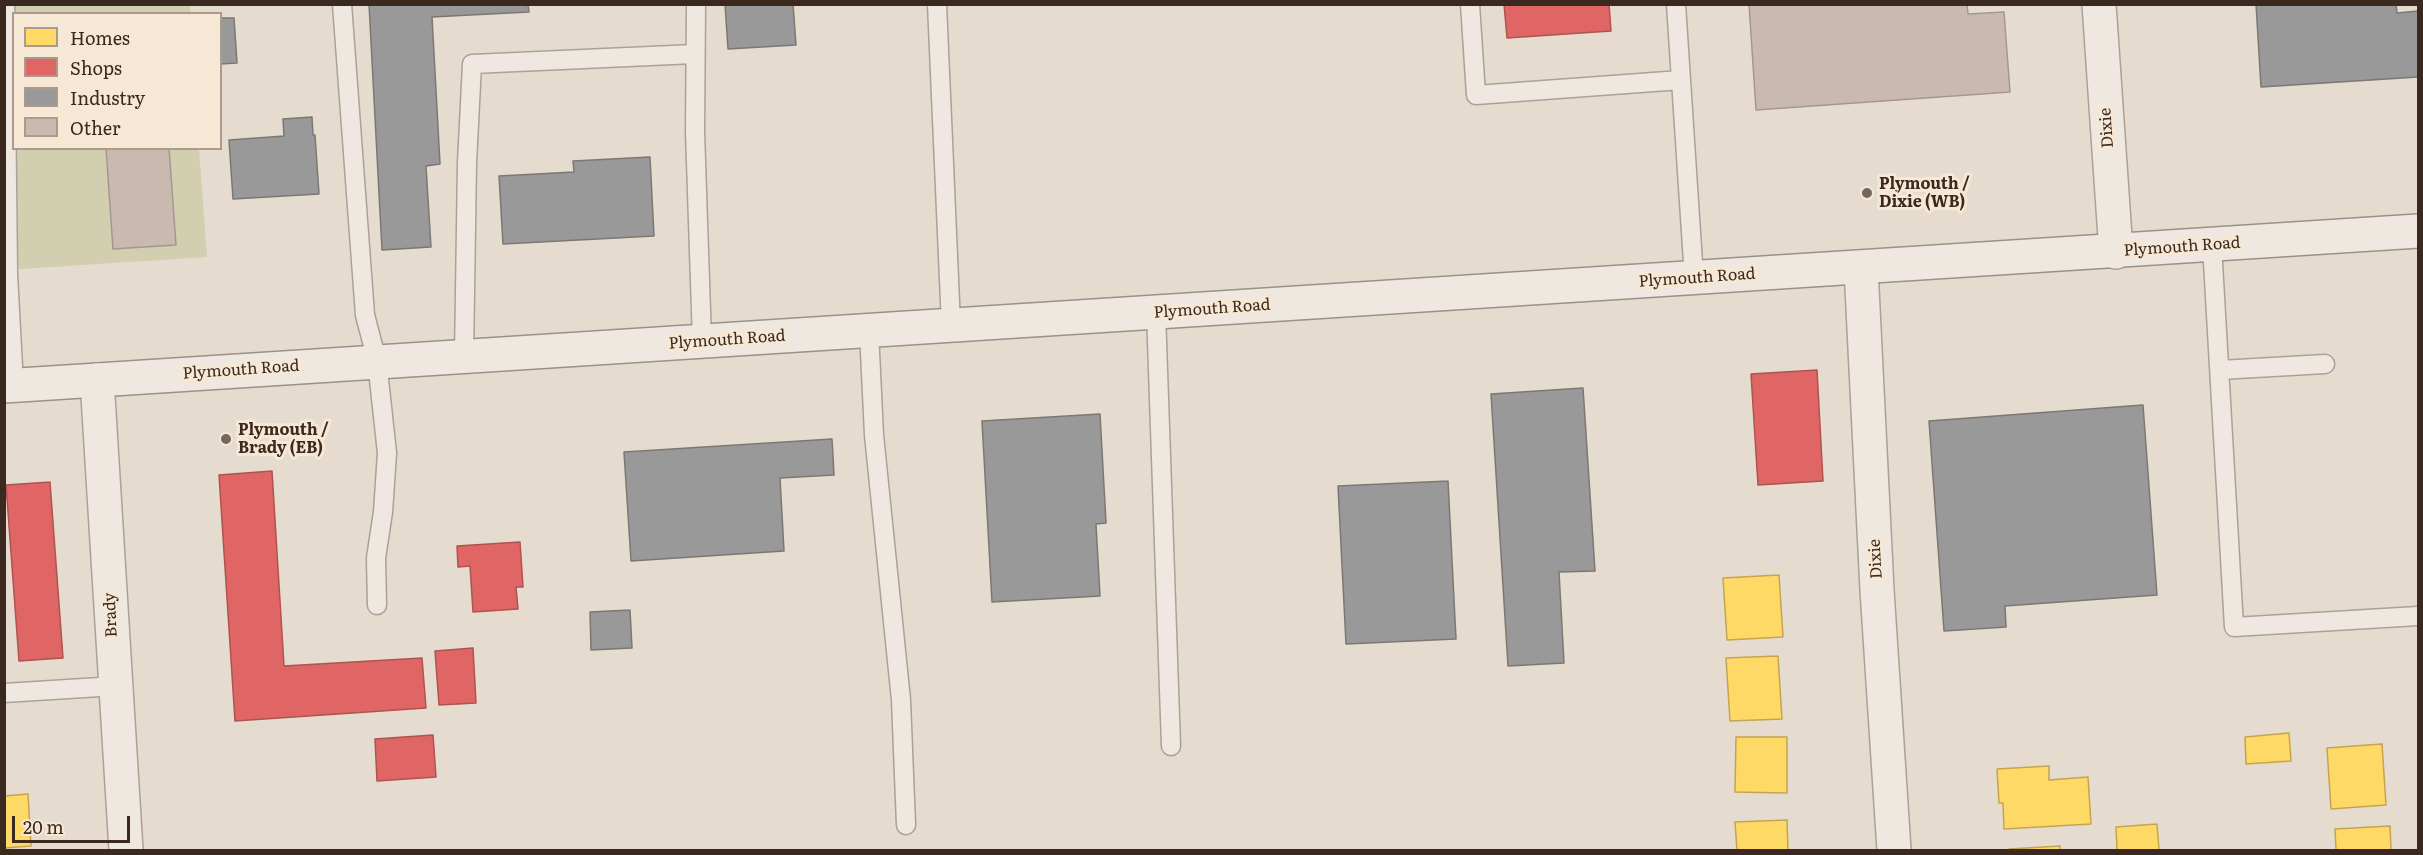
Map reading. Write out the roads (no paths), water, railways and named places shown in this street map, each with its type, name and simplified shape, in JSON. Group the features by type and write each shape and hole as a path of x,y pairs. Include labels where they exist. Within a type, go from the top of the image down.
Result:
{"main road":[{"name":"Dixie","path":"2099,4 2116,252"},
{"name":"Plymouth Road","path":"9,385 2418,231"},
{"name":"Dixie","path":"1862,268 1877,590 1894,850"},
{"name":"Brady","path":"97,380 126,850"}],"lane":[{"path":"5,4 9,385"},
{"path":"342,4 365,315 377,361 387,453 383,512 376,558 377,605"},
{"path":"696,4 695,132 702,341"},
{"path":"937,4 951,325"},
{"path":"1470,4 1476,95 1681,80"},
{"path":"1676,4 1694,278"},
{"path":"464,356 467,164 472,64 695,54"},
{"path":"2212,245 2234,627 2418,616"},
{"path":"1156,312 1171,747"},
{"path":"869,331 874,435 901,700 906,825"},
{"path":"2220,370 2325,364"},
{"path":"4,693 116,686"}],"place":[{"name":"Plymouth / Dixie (WB)","path":"1867,193"},
{"name":"Plymouth / Brady (EB)","path":"226,439"}]}
